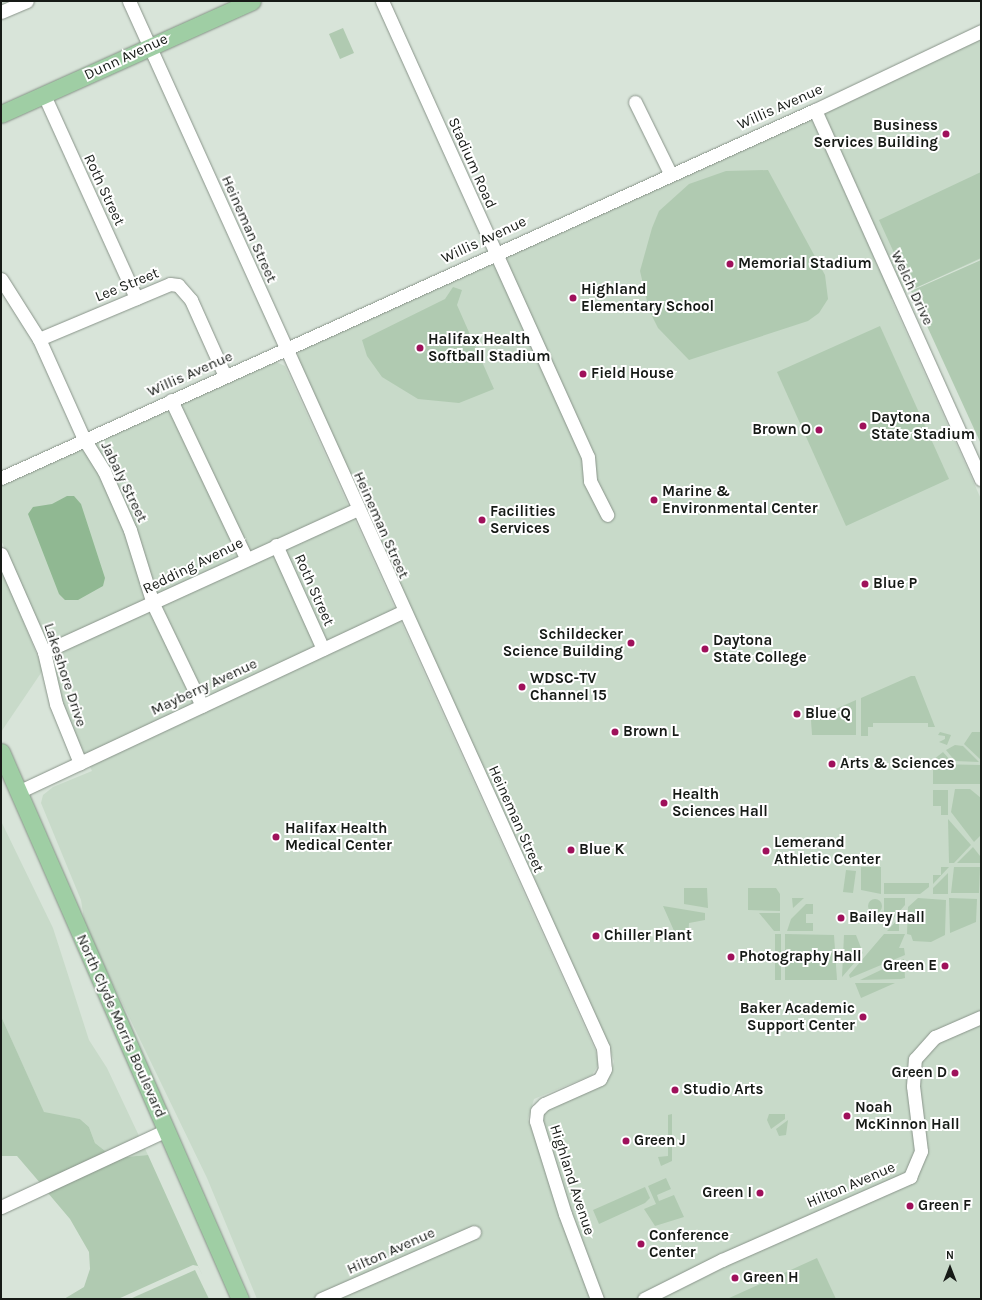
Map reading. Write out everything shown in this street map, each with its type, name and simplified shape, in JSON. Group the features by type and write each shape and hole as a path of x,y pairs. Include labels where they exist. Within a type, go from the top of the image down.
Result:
{"main road":[{"name":"Dunn Avenue","path":"1,114 252,1"},
{"name":"North Clyde Morris Boulevard","path":"1,752 240,1299"}],"street":[{"path":"1,12 27,1"},
{"name":"Heineman Street","path":"129,1 152,45 356,510 574,983 606,1060"},
{"name":"Stadium Road","path":"382,1 494,253 588,457 590,481 607,514"},
{"name":"Willis Avenue","path":"1,478 224,376 286,351 494,253 670,173 815,110 981,31"},
{"name":"Roth Street","path":"44,95 136,298"},
{"path":"635,102 670,173"},
{"name":"Welch Drive","path":"815,110 981,479"},
{"name":"Jabaly Street","path":"1,278 39,339 84,439 130,530 153,604 202,706"},
{"name":"Lee Street","path":"39,339 170,284 186,292 224,376"},
{"path":"172,400 246,558"},
{"name":"Redding Avenue","path":"44,652 153,604 246,558 356,510"},
{"name":"Roth Street","path":"276,545 323,649"},
{"name":"Lakeshore Drive","path":"1,554 44,652 56,704 80,763"},
{"name":"Mayberry Avenue","path":"18,792 403,612"},
{"name":"Hilton Avenue","path":"644,1299 722,1260 910,1177 921,1151 913,1086 915,1059 936,1037 981,1017"},
{"name":"Highland Avenue","path":"597,1299 564,1214 536,1121 537,1111 544,1104 600,1079 606,1060"},
{"path":"1,1207 167,1130"},
{"name":"Hilton Avenue","path":"321,1299 474,1232"}],"shaded area":[{"path":"343,28 354,53 340,59 329,34"},
{"name":"Daytona State College","path":"981,39 981,259 891,299 981,499 981,1299 603,1299 544,1133 543,1120 544,1112 610,1077 614,1062 610,1048 297,362 298,354 305,345"},
{"name":"Memorial Stadium","path":"768,170 825,275 828,299 819,313 808,321 689,360 658,328 649,310 640,271 652,228 659,211 689,184 726,171"},
{"path":"981,172 981,258 911,290 879,220"},
{"path":"981,260 981,444 911,291"},
{"name":"Halifax Health Softball Stadium","path":"453,287 462,290 457,305 494,389 459,403 418,399 382,377 367,356 362,340 445,299"},
{"name":"Daytona State Stadium","path":"880,326 949,479 846,526 777,372"},
{"name":"Halifax Health Medical Center","path":"274,361 285,366 596,1052 598,1065 592,1075 534,1099 528,1119 590,1299 257,1299 207,1178 85,926 81,900 41,803 43,795 53,787 92,771 64,708 44,634 1,540 1,483"},
{"path":"67,496 74,496 81,504 105,578 103,586 78,600 65,600 59,594 28,514 33,507 52,504"},
{"path":"1,567 43,670 1,732"},
{"path":"911,676 915,676 935,727 928,727 928,723 873,723 873,727 868,727 868,736 861,736 861,698"},
{"path":"856,700 856,735 812,735 811,720"},
{"path":"940,732 951,735 947,745 939,742 945,739 945,736 938,735"},
{"path":"972,732 981,732 981,760 964,744"},
{"path":"955,745 963,746 979,762 955,761 946,750"},
{"path":"943,752 951,761 933,760"},
{"path":"933,764 981,765 981,784 933,784"},
{"path":"955,789 970,789 981,798 981,835 974,842 951,812"},
{"path":"933,790 948,790 948,815 941,815 941,806 933,806"},
{"path":"948,819 971,845 954,863 949,863"},
{"path":"1,821 53,928 89,1040 107,1068 148,1155 114,1158 95,1143 89,1127 80,1119 44,1113 1,1016"},
{"path":"973,847 980,856 980,863 957,863"},
{"path":"861,867 881,867 881,894 861,890"},
{"path":"941,867 949,867 933,884 933,875 941,875"},
{"path":"954,867 980,867 979,893 951,893"},
{"path":"846,870 856,871 853,893 843,892"},
{"path":"948,873 948,894 933,894 933,888"},
{"path":"884,883 929,883 929,887 920,894 884,894"},
{"path":"684,888 707,888 708,908 684,904"},
{"path":"748,888 776,888 780,894 780,911 748,910"},
{"path":"792,898 804,898 793,908"},
{"path":"884,898 905,898 905,905 884,929"},
{"path":"918,898 946,900 945,935 931,942 913,941 911,935 907,934 908,907"},
{"path":"949,898 977,899 976,922 950,933"},
{"path":"872,899 878,899 882,903 882,909 878,913 872,913 868,909 868,903"},
{"path":"806,904 813,904 813,914 806,914 806,923 813,923 813,931 787,931 791,919"},
{"path":"663,906 705,913 705,920 689,923 688,942 679,942"},
{"path":"759,913 780,913 780,931 774,931"},
{"path":"899,918 899,931 887,931"},
{"path":"775,934 781,934 781,980 775,980"},
{"path":"785,934 834,935 837,980 785,980"},
{"path":"884,934 905,934 899,948 904,948 905,955 850,978 849,975"},
{"path":"844,935 856,935 863,953 842,977"},
{"path":"904,959 905,978 860,980"},
{"path":"855,983 895,983 861,998"},
{"path":"1,1016 44,1112 80,1119 89,1127 95,1143 114,1158 148,1155 204,1279 198,1266 193,1265 118,1299 64,1299 84,1287 90,1269 89,1252 70,1219 48,1193 98,1167 94,1157 41,1184 17,1156 1,1156"},
{"path":"672,1114 672,1161 661,1166 658,1157 668,1156 668,1115"},
{"path":"769,1114 785,1114 785,1119 771,1129 767,1120"},
{"path":"788,1120 786,1135 779,1136 776,1129"},
{"path":"666,1178 671,1189 657,1195 659,1201 674,1195 684,1217 655,1226 644,1209 656,1204 648,1186"},
{"path":"645,1187 650,1198 645,1203 599,1224 593,1210"},
{"path":"817,1258 836,1299 727,1299"},
{"path":"195,1270 209,1299 130,1299"}],"place":[{"name":"Business Services Building","path":"946,134"},
{"name":"Memorial Stadium","path":"730,264"},
{"name":"Highland Elementary School","path":"573,298"},
{"name":"Halifax Health Softball Stadium","path":"420,348"},
{"name":"Field House","path":"583,374"},
{"name":"Daytona State Stadium","path":"863,426"},
{"name":"Brown O","path":"819,430"},
{"name":"Marine & Environmental Center","path":"654,500"},
{"name":"Facilities Services","path":"482,520"},
{"name":"Blue P","path":"865,584"},
{"name":"Schildecker Science Building","path":"631,643"},
{"name":"Daytona State College","path":"705,649"},
{"name":"WDSC-TV Channel 15","path":"522,687"},
{"name":"Blue Q","path":"797,714"},
{"name":"Brown L","path":"615,732"},
{"name":"Arts & Sciences","path":"832,764"},
{"name":"Health Sciences Hall","path":"664,803"},
{"name":"Halifax Health Medical Center","path":"276,837"},
{"name":"Blue K","path":"571,850"},
{"name":"Lemerand Athletic Center","path":"766,851"},
{"name":"Bailey Hall","path":"841,918"},
{"name":"Chiller Plant","path":"596,936"},
{"name":"Photography Hall","path":"731,957"},
{"name":"Green E","path":"945,966"},
{"name":"Baker Academic Support Center","path":"863,1017"},
{"name":"Green D","path":"955,1073"},
{"name":"Studio Arts","path":"675,1090"},
{"name":"Noah McKinnon Hall","path":"847,1116"},
{"name":"Green J","path":"626,1141"},
{"name":"Green I","path":"760,1193"},
{"name":"Green F","path":"910,1206"},
{"name":"Conference Center","path":"641,1244"},
{"name":"Green H","path":"735,1278"}]}
